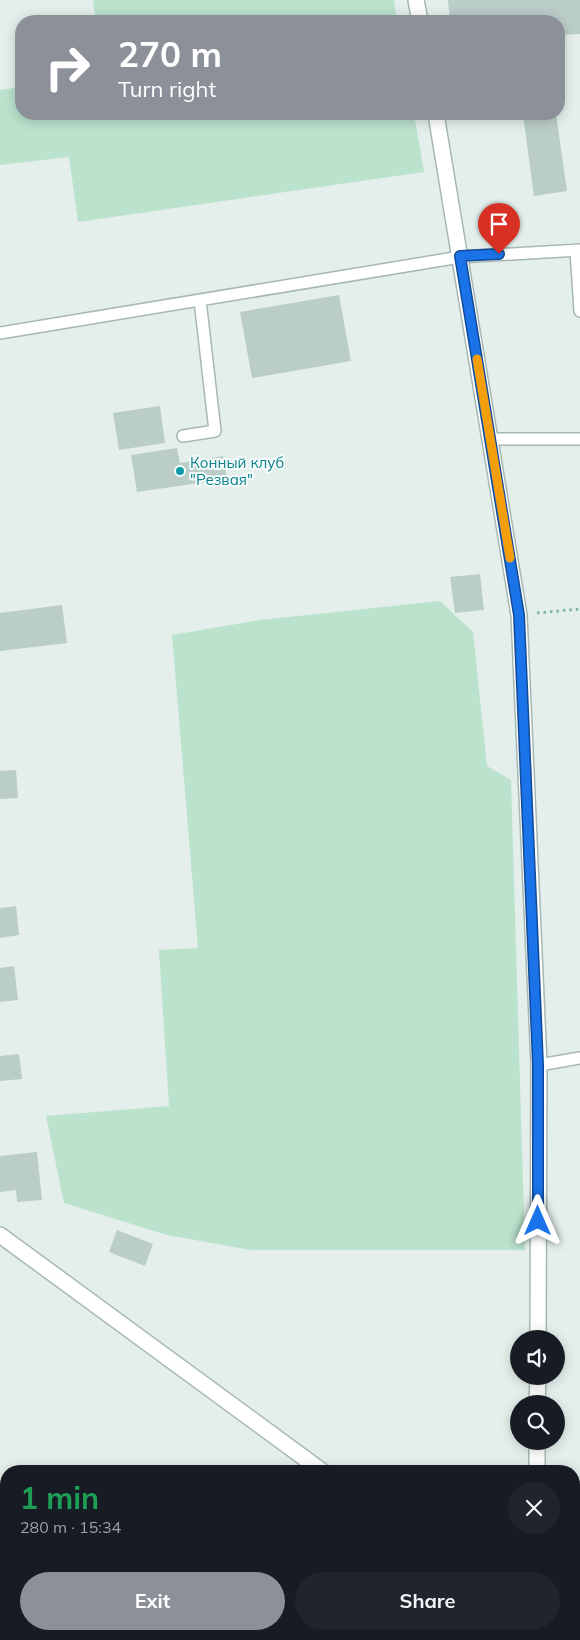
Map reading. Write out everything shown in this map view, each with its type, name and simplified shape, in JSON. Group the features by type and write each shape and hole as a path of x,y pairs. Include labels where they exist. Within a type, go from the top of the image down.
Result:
{"street":[{"path":"416,0 419,15"},
{"path":"437,120 519,615 538,1065 538,1330"},
{"path":"0,1235 314,1465"},
{"path":"537,1450 537,1465"}],"lane":[{"path":"0,333 460,256 578,250 580,311"},
{"path":"183,436 215,431 200,300"},
{"path":"490,439 580,439"},
{"path":"538,1065 580,1058"}],"path":[{"path":"519,615 580,609"}],"green space":[{"path":"93,0 394,0 396,15 95,15"},
{"path":"15,88 15,120 415,120 424,172 78,222 69,157 0,165 0,90"},
{"path":"440,601 473,632 487,766 511,780 525,1250 251,1250 167,1235 64,1203 46,1116 169,1106 159,950 198,948 172,635 260,620"}],"building":[{"path":"448,0 580,0 580,34 565,35 565,15 449,15"},
{"path":"524,120 557,120 567,191 534,196"},
{"path":"339,295 351,361 252,378 240,312"},
{"path":"160,406 165,443 119,450 113,413"},
{"name":"Конный клуб \"Резвая\"","path":"177,448 180,463 223,456 227,479 137,492 131,455"},
{"path":"480,574 484,610 455,613 450,577"},
{"path":"62,605 67,643 0,651 0,613"},
{"path":"16,770 18,798 0,799 0,771"},
{"path":"16,906 19,935 0,938 0,908"},
{"path":"14,966 18,1000 0,1002 0,968"},
{"path":"19,1054 22,1079 0,1081 0,1056"},
{"path":"37,1152 42,1200 17,1202 16,1190 0,1192 0,1156"},
{"path":"117,1230 153,1244 145,1266 109,1252"}],"slow traffic":[{"path":"477,359 510,558"}],"place":[{"name":"Конный клуб \"Резвая\"","path":"180,471"}],"route":[{"path":"499,254 460,256 519,615 538,1065 538,1221"}]}
